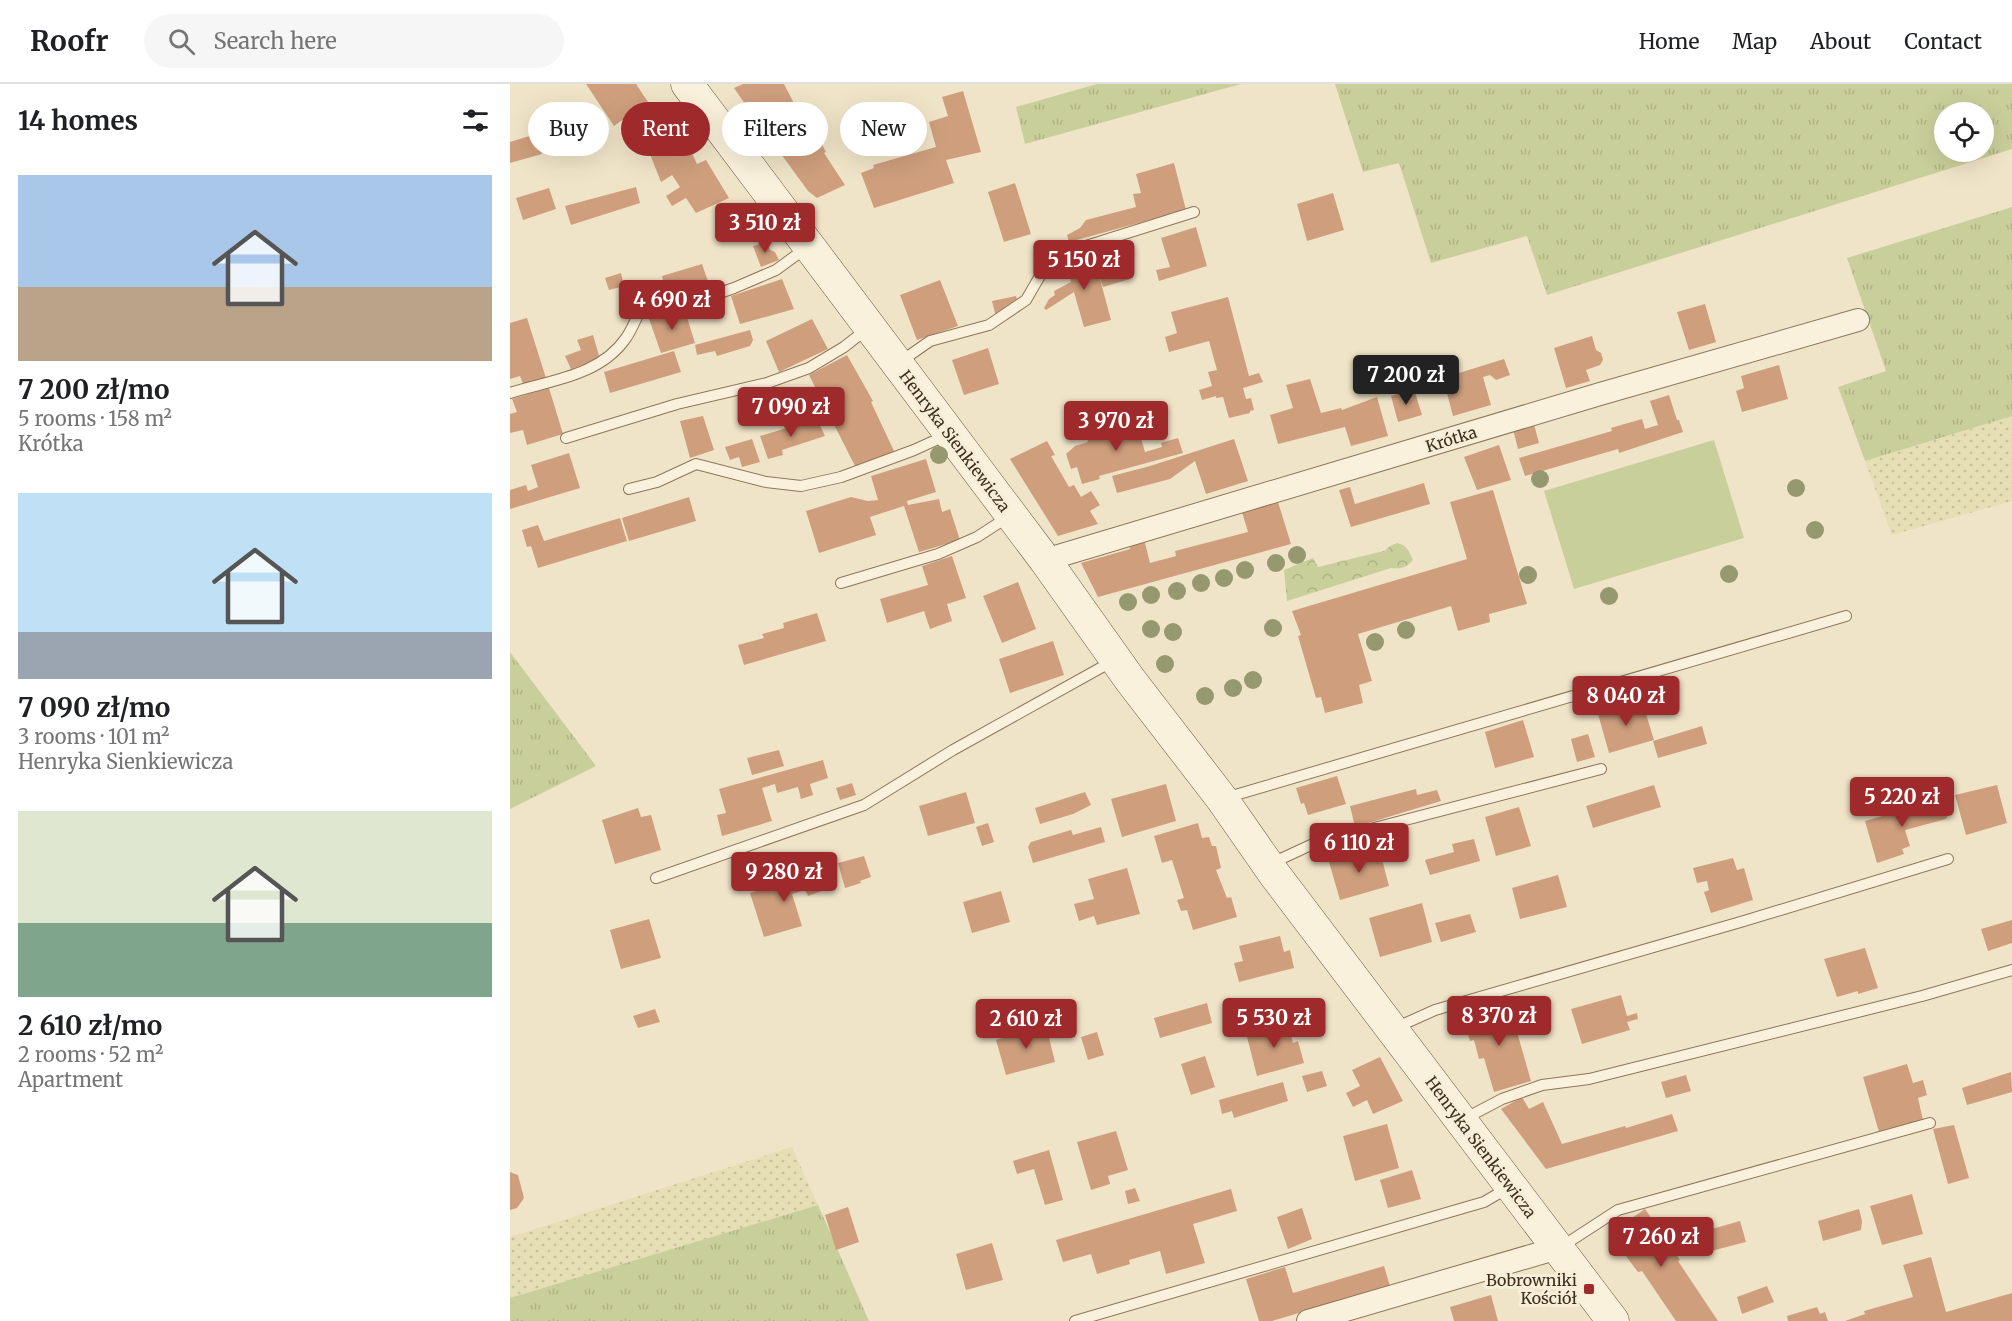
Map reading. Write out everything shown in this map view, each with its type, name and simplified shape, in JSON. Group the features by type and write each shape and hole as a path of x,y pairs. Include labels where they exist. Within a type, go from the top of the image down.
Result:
{"street":[{"name":"Henryka Sienkiewicza","path":"687,84 1045,560 1392,1030 1613,1321"},
{"name":"Krótka","path":"1045,560 1600,394 1857,320"},
{"path":"1308,1321 1558,1248"}],"lane":[{"path":"898,364 930,341 989,325 1026,300 1051,257 1194,212"},
{"path":"510,393 573,376 605,361 626,339 639,313 664,305 700,300 734,288 776,270 809,246"},
{"path":"566,438 676,404 767,383 809,368 844,347 869,327"},
{"path":"629,489 657,482 696,464 766,482 801,486 841,477 950,434"},
{"path":"841,583 938,554 977,537 1011,515"},
{"path":"1222,799 1846,616"},
{"path":"656,878 864,805 953,750 1116,659"},
{"path":"1269,865 1313,844 1601,769"},
{"path":"1392,1030 1435,1011 1744,921 1948,858"},
{"path":"1461,1120 1502,1099 1542,1085 1588,1079 1922,996 2012,970"},
{"path":"1558,1248 1618,1210 1930,1123"},
{"path":"1075,1321 1484,1202 1511,1186"}],"shaded area":[{"path":"2012,416 2012,501 1892,535 1865,461"},
{"path":"792,1147 818,1205 510,1298 510,1237"}],"green space":[{"path":"1097,84 1241,84 1025,144 1016,107"},
{"path":"1335,84 2012,84 2012,149 1994,155 1994,102 1934,102 1934,162 1971,162 1547,295 1527,236 1431,263 1399,163 1363,172"},
{"path":"2012,207 2012,416 1865,461 1838,387 1886,371 1847,258"},
{"path":"1714,440 1744,538 1574,589 1544,491"},
{"path":"1397,543 1409,551 1413,560 1406,566 1391,568 1287,601 1284,570 1313,558 1318,567 1384,551"},
{"path":"510,652 596,766 510,809"},
{"path":"818,1205 869,1321 510,1321 510,1298"}],"building":[{"path":"586,84 636,84 648,102 621,102 621,121 614,126 609,118 609,102 598,102"},
{"path":"743,84 784,84 793,102 744,102 734,88"},
{"path":"963,91 981,152 946,160 954,183 874,208 861,173 874,168 873,165 904,156 927,156 927,150 936,147 929,122 948,116 942,97"},
{"path":"528,136 528,156 535,156 510,163 510,142"},
{"path":"651,156 693,156 697,164 706,160 729,198 696,213 686,198 672,206 666,196 680,187 672,175 661,182"},
{"path":"782,156 826,156 845,185 817,198 808,191"},
{"path":"1174,163 1186,210 1069,242 1067,235 1080,228 1086,220 1136,207 1133,194 1141,193 1136,174"},
{"path":"1015,183 1031,234 1004,242 988,192"},
{"path":"636,187 640,203 571,225 565,206"},
{"path":"549,188 556,209 523,220 516,198"},
{"path":"1333,193 1344,230 1307,241 1297,204"},
{"path":"1196,227 1207,266 1159,281 1156,270 1170,267 1161,238"},
{"path":"767,242 770,250 775,252 779,260 761,267 753,246"},
{"path":"1093,253 1111,320 1084,327 1074,292 1046,310 1044,308 1049,299 1055,295 1054,291 1071,282 1066,261"},
{"path":"702,264 709,284 667,296 662,276"},
{"path":"1126,267 1130,279 1103,287 1099,275"},
{"path":"621,273 624,286 609,290 605,278"},
{"path":"782,279 794,309 740,324 731,296"},
{"path":"940,280 958,326 917,340 900,295"},
{"path":"1016,296 1020,312 996,317 992,301"},
{"path":"1228,297 1249,376 1259,373 1263,382 1243,388 1246,399 1251,398 1254,410 1229,418 1223,397 1216,398 1216,396 1202,400 1199,390 1212,386 1208,372 1217,370 1209,341 1169,352 1165,337 1177,333 1171,312"},
{"path":"1705,304 1716,342 1689,350 1677,312"},
{"path":"684,308 695,343 661,353 649,319"},
{"path":"527,318 546,378 524,386 520,376 510,379 510,323"},
{"path":"812,319 828,349 779,372 766,341"},
{"path":"750,330 753,340 750,346 717,356 715,351 697,355 695,345"},
{"path":"593,335 600,359 571,369 565,356 581,350 577,340"},
{"path":"1592,336 1596,350 1601,353 1603,360 1600,365 1586,370 1590,381 1566,388 1554,348"},
{"path":"988,348 999,384 964,395 952,360"},
{"path":"674,351 681,372 610,393 604,372"},
{"path":"847,355 873,401 871,402 894,451 856,468 809,375"},
{"path":"1504,359 1510,375 1496,380 1490,375 1483,377 1491,405 1453,416 1443,378"},
{"path":"1779,365 1788,399 1742,412 1736,391 1744,388 1741,376"},
{"path":"1310,379 1321,413 1341,408 1342,410 1377,397 1388,436 1351,446 1345,427 1278,444 1270,415 1293,408 1286,385"},
{"path":"549,388 563,434 527,445 523,430 510,433 510,414 517,412 512,399"},
{"path":"1414,389 1422,415 1398,422 1391,396"},
{"path":"1669,395 1683,432 1619,453 1618,449 1525,476 1519,458 1612,431 1611,428 1642,419 1645,429 1658,425 1650,401"},
{"path":"703,416 714,450 690,458 680,421"},
{"path":"817,419 825,436 782,450 783,455 768,459 760,436"},
{"path":"1136,421 1145,452 1162,447 1161,443 1178,438 1183,453 1099,476 1100,479 1082,484 1077,467 1071,469 1066,454 1075,446 1088,442 1086,436"},
{"path":"1534,424 1539,443 1518,449 1513,429"},
{"path":"752,439 760,462 742,467 739,457 730,460 725,447"},
{"path":"1234,439 1248,481 1206,494 1195,461 1170,479 1117,493 1112,476"},
{"path":"1047,441 1055,455 1051,456 1069,487 1074,485 1081,497 1091,491 1100,505 1090,511 1098,524 1058,536 1010,459"},
{"path":"1499,445 1511,480 1477,490 1464,457"},
{"path":"569,453 580,488 510,509 510,490 526,485 528,491 538,487 531,465"},
{"path":"926,459 936,492 907,501 908,505 939,499 942,512 950,509 960,540 919,552 904,506 870,517 876,535 819,553 806,511 851,497 868,501 878,500 871,476"},
{"path":"1424,483 1430,504 1351,527 1339,490 1350,487 1355,504"},
{"path":"1493,490 1527,604 1489,614 1490,622 1458,631 1451,606 1358,634 1372,681 1359,685 1363,703 1325,713 1321,697 1316,698 1298,636 1301,635 1292,611 1467,559 1450,502"},
{"path":"689,497 696,521 629,541 622,518"},
{"path":"1278,502 1291,544 1098,597 1081,563 1130,549 1129,544 1144,539 1150,563 1176,556 1175,551 1248,532 1242,512"},
{"path":"620,518 627,541 538,568 531,546 527,547 522,530 538,525 544,541"},
{"path":"952,556 966,598 947,604 952,621 930,629 924,611 887,623 880,599 928,585 922,566"},
{"path":"1018,582 1036,629 1002,643 983,596"},
{"path":"817,613 826,641 744,665 738,645 764,638 762,634 784,628 783,623"},
{"path":"1053,641 1064,675 1010,693 999,659"},
{"path":"1642,701 1654,740 1609,753 1598,714"},
{"path":"1523,720 1534,757 1495,768 1485,732"},
{"path":"1702,726 1707,744 1658,758 1653,741"},
{"path":"1588,734 1595,757 1577,762 1571,739"},
{"path":"779,750 784,766 752,775 747,758"},
{"path":"823,760 828,778 810,784 813,795 801,799 798,787 777,793 775,784 762,788 772,821 722,836 717,815 726,813 719,789"},
{"path":"1337,776 1346,804 1308,815 1304,803 1301,804 1296,788"},
{"path":"852,783 856,795 840,800 836,788"},
{"path":"1166,784 1176,821 1122,837 1111,799"},
{"path":"1654,785 1661,807 1593,828 1586,806"},
{"path":"1997,785 2007,823 1966,835 1955,795"},
{"path":"1416,789 1417,795 1437,790 1441,801 1355,827 1350,806"},
{"path":"966,792 975,823 928,836 919,806"},
{"path":"1085,792 1091,805 1073,814 1040,824 1035,808"},
{"path":"1945,798 1949,813 1946,819 1905,830 1910,846 1902,849 1904,854 1877,863 1865,821"},
{"path":"1519,807 1531,846 1496,856 1485,817"},
{"path":"638,808 641,817 651,815 661,850 615,864 602,820"},
{"path":"988,823 994,842 982,846 976,827"},
{"path":"1198,823 1202,838 1209,837 1212,846 1216,846 1221,868 1216,870 1227,898 1231,897 1237,917 1193,930 1187,910 1181,911 1177,900 1184,898 1172,860 1162,863 1154,836"},
{"path":"1101,827 1105,842 1033,863 1028,847 1031,842 1071,830 1073,835"},
{"path":"1474,839 1480,861 1430,875 1425,860 1454,852 1452,844"},
{"path":"1379,848 1389,886 1340,900 1329,862"},
{"path":"864,856 871,877 845,888 838,863"},
{"path":"1733,858 1737,870 1744,868 1753,900 1711,913 1704,892 1709,890 1707,881 1697,883 1693,868"},
{"path":"1127,868 1140,914 1097,925 1094,916 1079,921 1074,904 1094,899 1088,879"},
{"path":"821,871 827,889 808,896 805,890 792,894 802,926 764,937 750,893"},
{"path":"1558,875 1567,907 1520,919 1512,888"},
{"path":"1001,891 1010,922 972,933 963,902"},
{"path":"1422,903 1432,942 1380,957 1369,918"},
{"path":"1470,914 1476,932 1441,942 1435,923"},
{"path":"649,919 661,958 621,969 610,930"},
{"path":"2012,920 2012,943 1988,951 1981,929"},
{"path":"1280,936 1284,952 1290,950 1294,968 1239,982 1234,963 1243,961 1239,946"},
{"path":"1865,948 1878,988 1837,997 1824,959"},
{"path":"1621,995 1627,1016 1637,1013 1638,1019 1627,1022 1630,1030 1582,1044 1571,1009"},
{"path":"1207,1003 1212,1023 1160,1038 1154,1018"},
{"path":"1509,1004 1531,1081 1494,1092 1484,1058 1479,1059 1474,1040 1470,1041 1463,1018"},
{"path":"655,1009 660,1022 638,1028 633,1016"},
{"path":"1287,1021 1293,1043 1298,1041 1304,1063 1257,1076 1246,1033"},
{"path":"1046,1025 1055,1062 1006,1075 996,1040"},
{"path":"1097,1032 1104,1055 1088,1060 1081,1037"},
{"path":"1205,1056 1215,1087 1191,1095 1181,1064"},
{"path":"1380,1057 1403,1101 1373,1114 1367,1100 1353,1107 1346,1093 1360,1086 1352,1070"},
{"path":"1907,1064 1913,1083 1923,1080 1927,1095 1918,1098 1923,1120 1879,1132 1863,1077"},
{"path":"1322,1071 1327,1086 1307,1092 1302,1076"},
{"path":"2011,1072 2012,1092 1967,1105 1962,1088"},
{"path":"1686,1075 1691,1091 1666,1098 1661,1082"},
{"path":"1283,1082 1288,1101 1234,1118 1232,1111 1222,1114 1219,1100"},
{"path":"1522,1097 1529,1109 1543,1102 1562,1144 1672,1114 1678,1131 1546,1169 1501,1109"},
{"path":"1387,1124 1399,1168 1355,1181 1343,1136"},
{"path":"1954,1125 1969,1178 1948,1184 1933,1129"},
{"path":"1116,1131 1128,1170 1108,1176 1110,1184 1091,1190 1077,1142"},
{"path":"1049,1150 1063,1200 1045,1205 1034,1169 1017,1174 1013,1161"},
{"path":"1412,1170 1421,1199 1388,1208 1380,1180"},
{"path":"510,1172 518,1175 524,1198 517,1208 510,1210"},
{"path":"1135,1188 1140,1201 1128,1204 1125,1191"},
{"path":"1231,1189 1237,1211 1193,1224 1205,1263 1166,1274 1160,1251 1129,1260 1130,1264 1097,1274 1091,1254 1063,1262 1056,1240"},
{"path":"1912,1194 1923,1234 1882,1245 1870,1206"},
{"path":"848,1207 859,1242 836,1250 825,1215"},
{"path":"1302,1208 1312,1239 1288,1249 1277,1217"},
{"path":"1645,1209 1718,1321 1676,1321 1642,1271 1638,1272 1609,1234"},
{"path":"1859,1209 1862,1221 1861,1230 1823,1241 1818,1221"},
{"path":"1740,1221 1746,1242 1711,1251 1705,1231"},
{"path":"992,1243 1003,1280 966,1290 956,1254"},
{"path":"1931,1257 1946,1312 2012,1293 2012,1321 1845,1321 1865,1314 1864,1311 1913,1297 1903,1265"},
{"path":"1384,1266 1390,1286 1272,1321 1259,1321 1246,1279 1285,1267 1293,1293"},
{"path":"1767,1286 1774,1302 1742,1314 1737,1297"},
{"path":"1491,1295 1498,1321 1454,1321 1450,1307"},
{"path":"1817,1307 1820,1314 1825,1312 1828,1321 1788,1321 1787,1316"}],"place":[{"name":"Bobrowniki Kościół","path":"1589,1289"}]}
